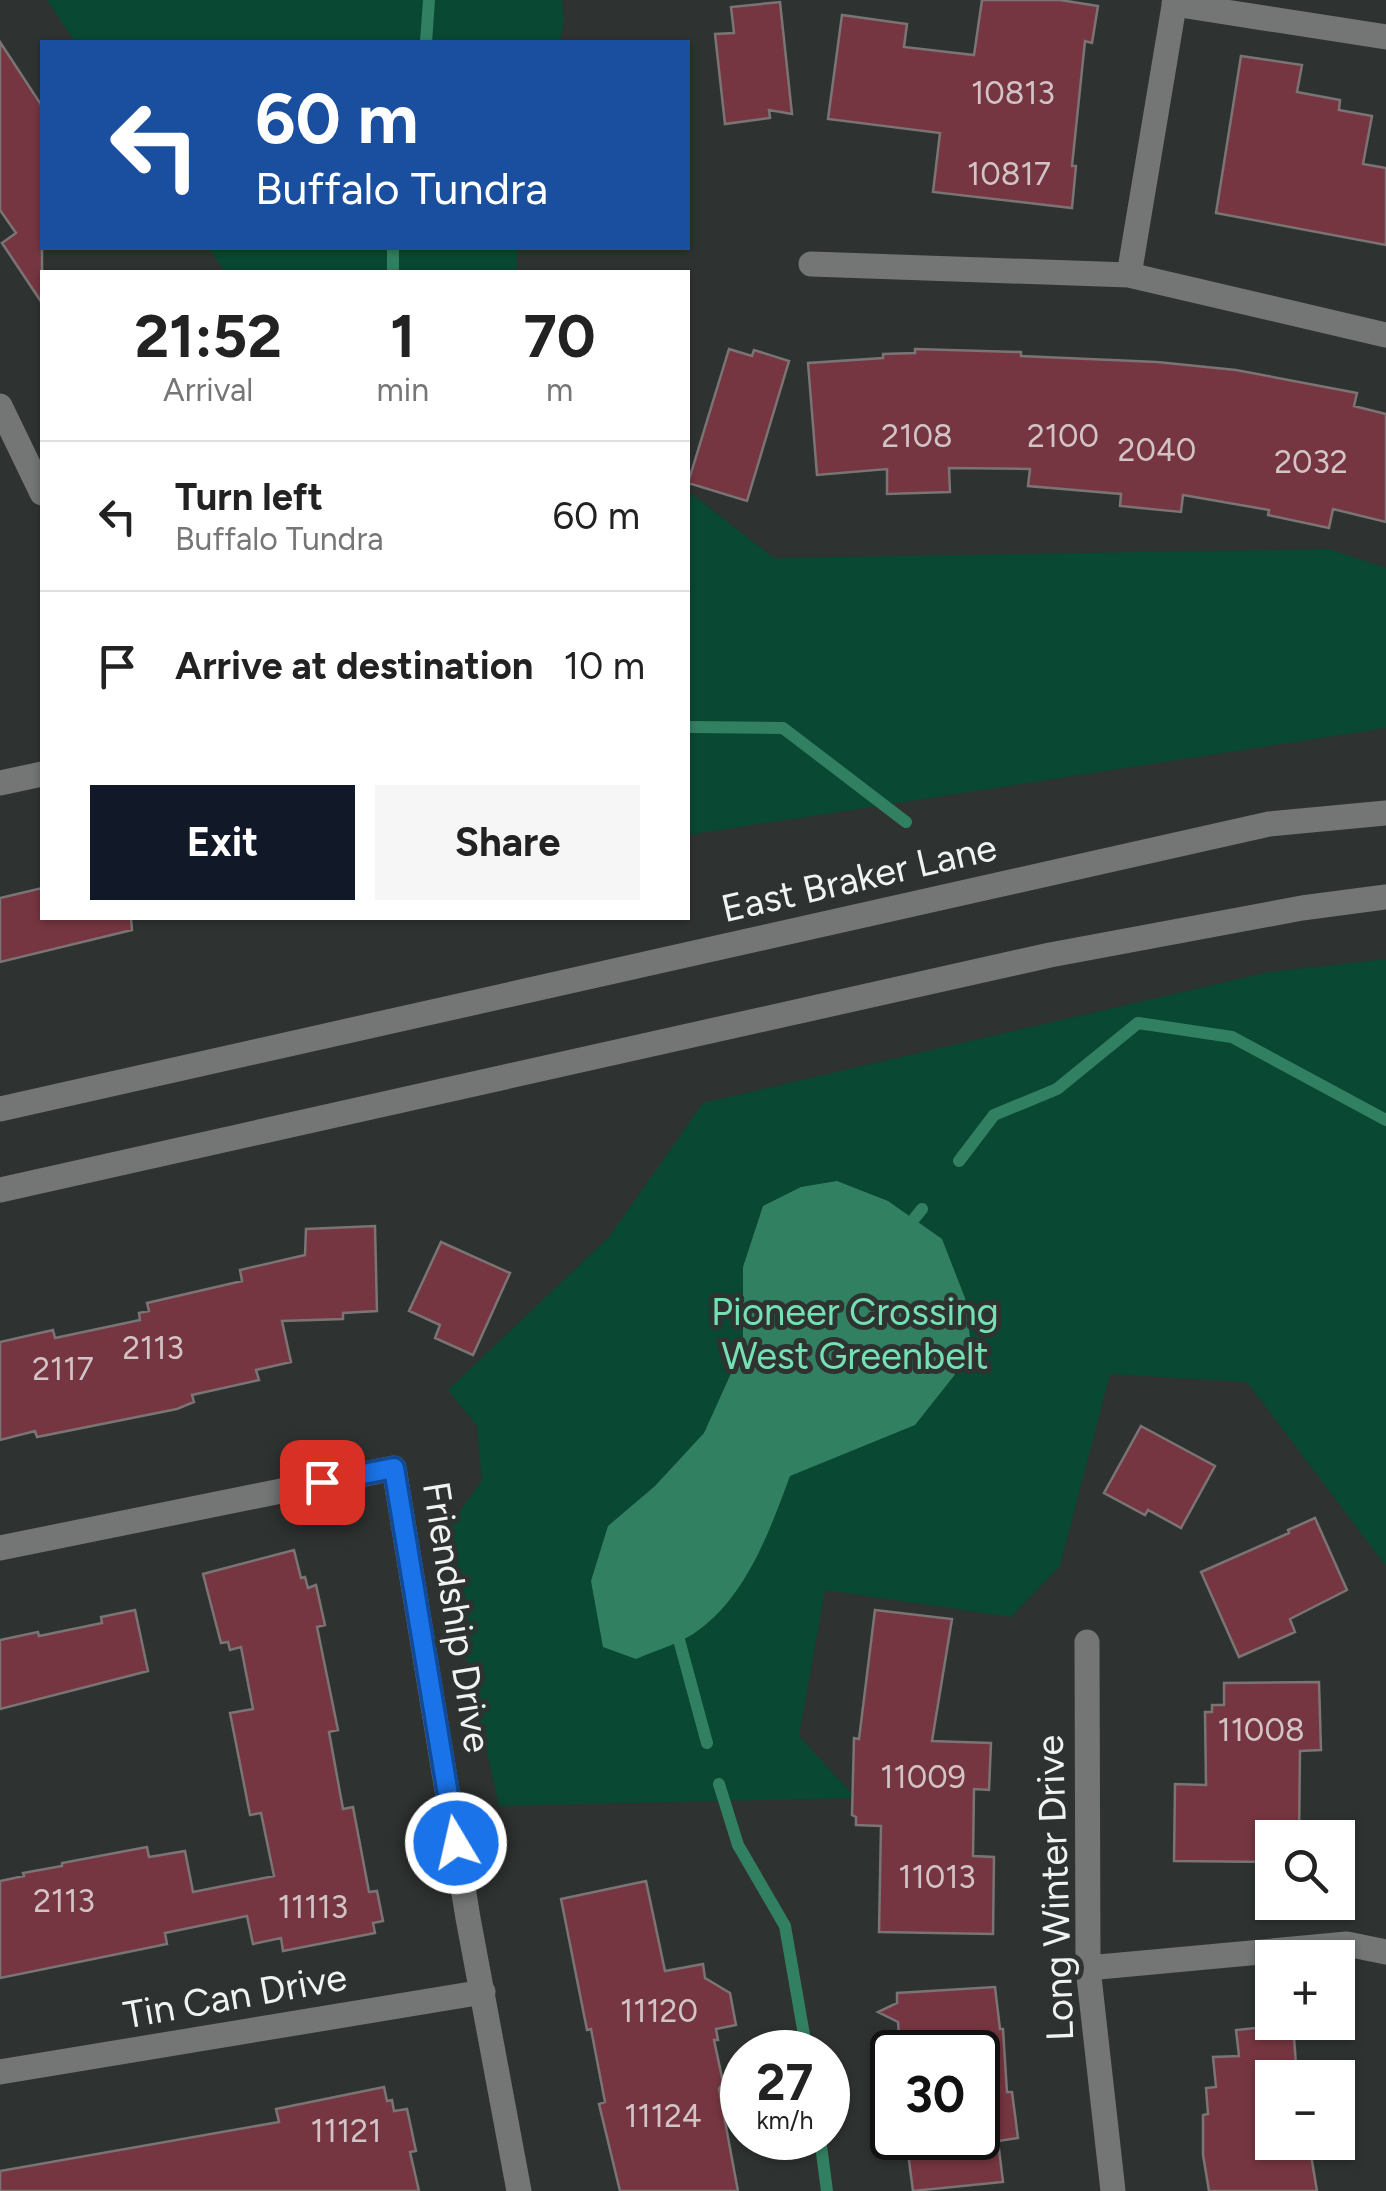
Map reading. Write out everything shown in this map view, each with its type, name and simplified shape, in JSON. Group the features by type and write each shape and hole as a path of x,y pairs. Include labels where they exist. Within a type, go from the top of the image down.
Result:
{"street":[{"path":"1129,275 1175,2 1386,37"},
{"path":"812,264 1129,275 1386,335"},
{"path":"0,406 40,489"},
{"path":"0,783 40,774"},
{"name":"East Braker Lane","path":"0,1109 1270,824 1386,812"},
{"path":"0,1190 1050,955 1302,908 1386,898"},
{"name":"Friendship Drive","path":"0,1548 394,1468 519,2191"},
{"name":"Long Winter Drive","path":"1087,1642 1088,1968 1113,2191"},
{"path":"1088,1968 1347,1944 1386,1952"},
{"name":"Tin Can Drive","path":"0,2072 483,1992"}],"green space":[{"path":"47,0 562,0 564,19 560,40 74,40"},
{"path":"210,250 517,250 517,270 224,270"},
{"path":"690,493 774,558 1329,549 1386,568 1386,728 690,835"},
{"name":"Pioneer Crossing West Greenbelt","path":"1386,959 1386,1566 1247,1382 1110,1374 1060,1566 1011,1617 825,1590 799,1736 856,1798 499,1806 440,1540 482,1480 477,1426 448,1390 609,1237 703,1103 1269,972"}],"shaded area":[{"path":"837,1181 888,1201 942,1239 965,1298 972,1353 915,1425 790,1476 744,1579 717,1615 700,1629 636,1659 603,1647 591,1581 608,1526 655,1486 704,1433 743,1347 743,1267 763,1206 801,1187"}],"building":[{"path":"982,0 1060,0 1098,6 1092,43 1085,41 1072,166 1076,166 1072,208 933,192 940,133 828,119 842,15 907,24 904,47 974,55"},
{"path":"780,2 792,114 769,110 770,118 725,124 715,34 734,33 731,7"},
{"path":"0,42 40,103 40,300 2,243 16,233 0,210"},
{"path":"1241,56 1302,65 1297,92 1340,100 1339,110 1372,116 1363,164 1386,168 1386,245 1216,213"},
{"path":"729,349 752,356 754,350 789,361 747,501 690,484"},
{"path":"915,349 1157,362 1236,370 1357,393 1354,406 1386,414 1386,522 1333,509 1329,528 1268,515 1269,510 1183,495 1181,512 1120,506 1121,494 1028,486 1030,469 949,468 950,492 887,494 887,469 817,475 808,363 883,358 883,354 915,353"},
{"path":"40,888 40,920 131,920 132,930 0,962 0,898"},
{"path":"375,1226 377,1311 343,1313 343,1319 282,1321 291,1362 256,1370 259,1380 192,1395 194,1402 177,1409 37,1437 35,1431 0,1440 0,1342 53,1330 55,1338 140,1320 139,1313 149,1311 147,1303 242,1281 240,1270 305,1255 306,1229"},
{"path":"441,1242 510,1273 473,1355 435,1338 440,1325 409,1311"},
{"path":"1141,1426 1215,1466 1181,1528 1148,1510 1145,1515 1104,1493"},
{"path":"1315,1518 1347,1590 1290,1619 1295,1632 1239,1657 1201,1572"},
{"path":"294,1550 301,1578 305,1577 308,1588 316,1585 325,1625 317,1627 338,1730 329,1732 343,1809 353,1807 369,1892 377,1891 383,1921 373,1923 375,1933 283,1951 281,1938 253,1944 247,1916 165,1933 167,1944 0,1978 0,1881 62,1863 147,1847 149,1857 185,1851 193,1892 274,1876 261,1813 250,1815 230,1713 253,1709 241,1647 230,1650 228,1642 221,1643 203,1574"},
{"path":"135,1610 148,1671 0,1709 0,1640 102,1623 101,1617"},
{"path":"875,1610 952,1619 932,1741 991,1743 989,1790 974,1789 973,1856 994,1857 993,1934 879,1932 881,1826 856,1825 852,1815 854,1738 859,1739"},
{"path":"1319,1682 1321,1750 1300,1751 1299,1820 1255,1820 1255,1862 1174,1861 1175,1784 1206,1785 1205,1712 1212,1712 1212,1705 1224,1705 1224,1683"},
{"path":"646,1881 665,1971 703,1964 705,1978 730,1993 736,2025 716,2029 718,2040 714,2040 720,2068 720,2160 732,2160 738,2191 620,2191 599,2104 605,2102 591,2029 587,2030 561,1899"},
{"path":"995,1987 1003,2029 1007,2092 1012,2092 1018,2138 1000,2141 1000,2030 899,2030 898,2022 878,2012 897,2003 897,1993"},
{"path":"1255,2028 1255,2040 1294,2040 1296,2060 1255,2060 1255,2160 1312,2160 1317,2191 1209,2191 1203,2155 1203,2115 1208,2114 1206,2088 1216,2087 1213,2057 1239,2056 1236,2030"},
{"path":"384,2087 394,2111 407,2109 416,2151 410,2152 419,2191 0,2191 0,2171 279,2122 276,2109"},
{"path":"1000,2157 1003,2182 913,2191 909,2160"}],"waterway":[{"path":"426,40 429,0"},
{"path":"393,250 393,270"},
{"path":"690,727 783,728 906,822"},
{"path":"959,1161 994,1115 1057,1089 1138,1023 1232,1037 1386,1120"},
{"path":"905,1230 922,1209"},
{"path":"675,1625 707,1743"},
{"path":"719,1784 738,1845 785,1926 803,2030"},
{"path":"823,2160 827,2191"}],"route":[{"path":"322,1482 394,1468 456,1843"}]}
